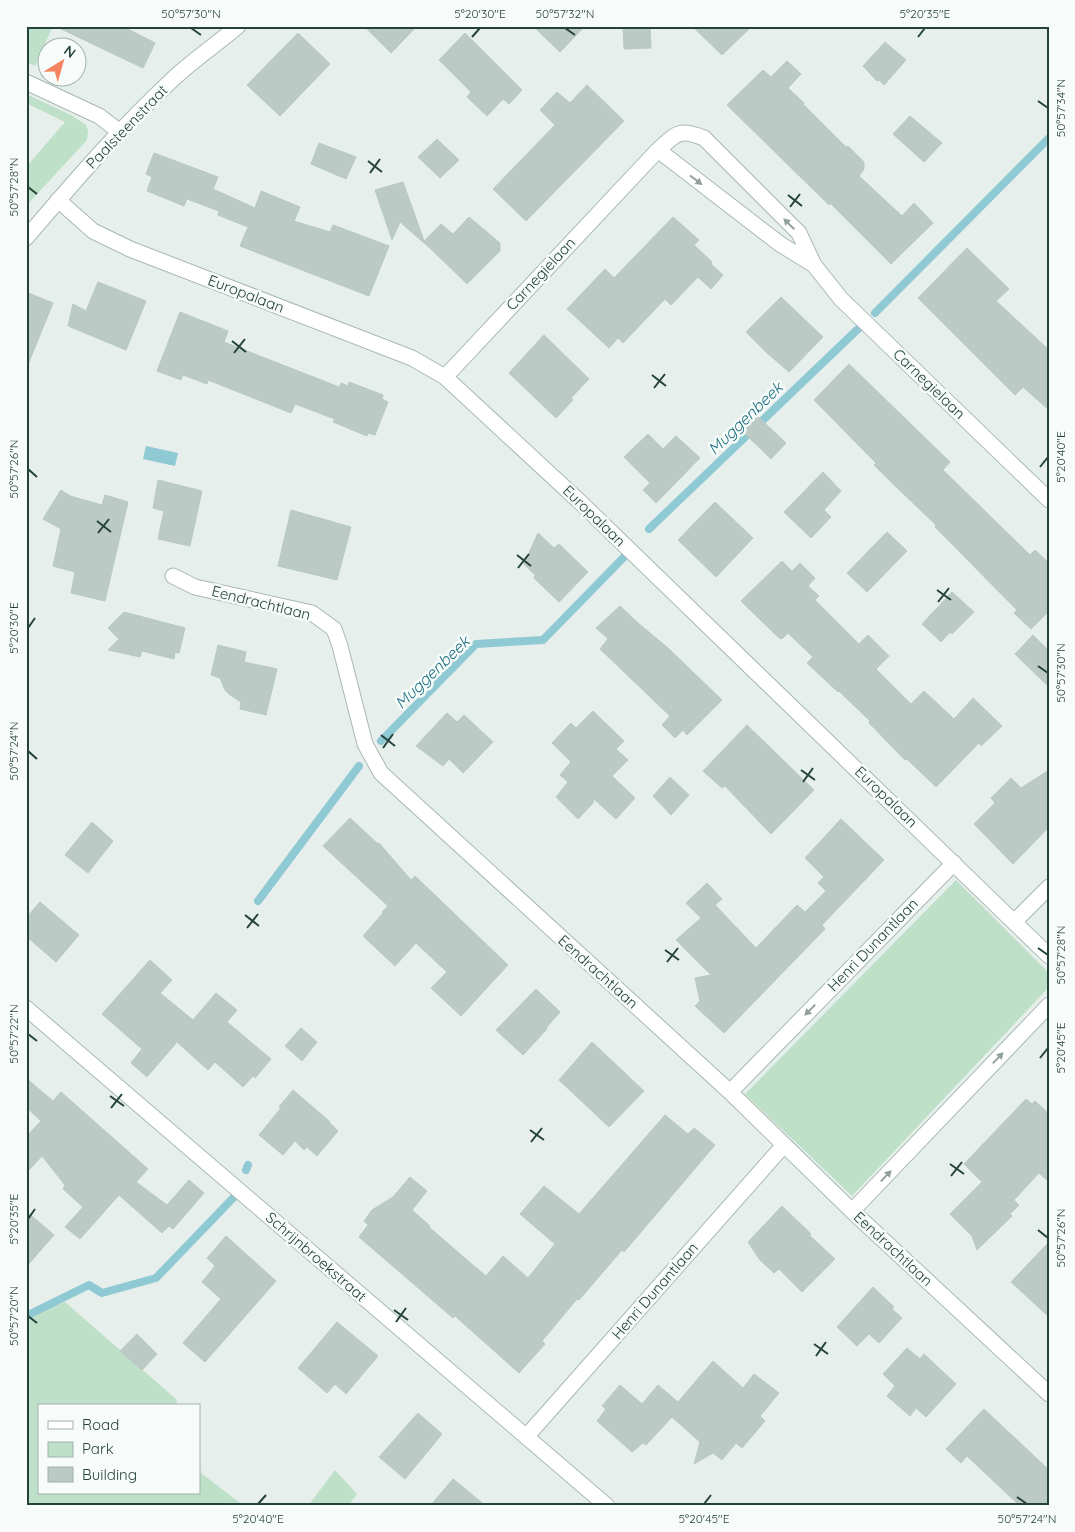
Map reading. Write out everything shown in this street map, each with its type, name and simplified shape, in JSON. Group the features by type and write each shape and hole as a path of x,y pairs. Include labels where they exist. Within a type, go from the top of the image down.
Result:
{"street":[{"name":"Paalsteenstraat","path":"26,238 120,132 174,78 238,26"},
{"path":"26,82 99,116 120,132"},
{"name":"Carnegielaan","path":"445,377 658,150 677,134 691,132 704,138 799,233 814,265 841,299 1049,500"},
{"name":"Carnegielaan","path":"658,150 780,244 814,265"},
{"name":"Europalaan","path":"58,200 93,231 130,249 412,358 445,377 580,502 1049,956"},
{"name":"Eendrachtlaan","path":"173,576 195,587 312,613 334,629 365,744 381,773 730,1092 852,1211 1049,1394"},
{"name":"Henri Dunantlaan","path":"730,1092 954,863"},
{"path":"1015,921 1049,887"},
{"path":"852,1211 1049,1005"},
{"name":"Schrijnbroekstraat","path":"26,1008 607,1506"},
{"name":"Henri Dunantlaan","path":"526,1437 784,1145"}],"green space":[{"path":"26,26 53,26 48,38 38,38 38,59 35,66 26,62"},
{"path":"26,94 71,115 86,125 88,131 87,140 26,206 26,167 65,122 26,103"},
{"path":"956,880 1049,973 1049,987 852,1196 745,1094"},
{"path":"65,1302 176,1399 177,1404 38,1404 38,1494 200,1494 200,1471 244,1506 26,1506 26,1316"},
{"path":"335,1470 357,1494 348,1506 308,1506"}],"water":[{"path":"146,446 178,453 175,466 143,459"}],"building":[{"path":"55,26 122,26 155,43 143,68 88,42 88,38 80,38"},
{"path":"364,26 417,26 391,53"},
{"path":"533,26 585,26 560,52"},
{"path":"623,26 650,26 651,48 624,49"},
{"path":"692,26 752,26 722,55"},
{"path":"298,33 330,64 280,116 247,85"},
{"path":"465,33 522,90 509,104 503,99 487,116 467,97 471,92 439,60"},
{"path":"885,42 906,60 884,85 879,80 877,81 863,66"},
{"path":"787,61 801,74 788,88 846,147 848,146 864,162 864,169 859,176 902,216 914,203 933,223 891,264 727,105 763,70 771,77"},
{"path":"587,85 624,121 526,221 493,189 555,125 540,110 557,92 570,103"},
{"path":"910,116 942,143 924,162 893,134"},
{"path":"437,139 459,160 440,178 418,157"},
{"path":"319,143 356,157 346,179 311,164"},
{"path":"154,153 218,177 213,189 255,208 261,191 300,207 294,221 330,232 333,225 389,246 369,296 240,246 248,227 218,215 219,211 187,199 184,206 147,191 152,177 146,174"},
{"path":"403,182 424,241 441,224 453,234 469,217 500,243 500,251 467,284 400,222 392,240 375,190"},
{"path":"673,217 699,240 694,245 723,275 711,289 698,277 671,305 665,299 623,343 618,338 609,348 567,309 605,269 614,278"},
{"path":"967,248 1009,289 996,301 1049,350 1049,410 1023,387 1015,395 918,298"},
{"path":"98,282 146,301 126,350 68,326 73,304 86,311"},
{"path":"26,292 53,303 27,367 26,366"},
{"path":"781,297 823,337 789,372 746,332"},
{"path":"180,312 228,331 224,342 339,387 341,383 348,386 349,382 383,395 382,399 388,402 375,435 368,433 367,436 333,422 335,419 295,404 291,413 208,380 207,384 183,375 181,380 157,371"},
{"path":"544,335 589,379 556,418 509,373"},
{"path":"849,364 950,462 943,470 1030,555 1035,550 1049,563 1049,611 1031,629 1014,613 1017,610 935,527 936,525 874,465 876,463 814,400"},
{"path":"750,409 786,443 771,459 736,425"},
{"path":"648,434 663,449 676,436 700,458 656,503 643,490 650,483 624,457"},
{"path":"823,472 841,491 824,510 831,517 811,538 784,512"},
{"path":"158,480 202,491 190,546 158,539 164,511 153,508"},
{"path":"61,490 70,496 102,505 105,495 128,502 105,601 71,593 75,572 53,566 61,529 43,519"},
{"path":"715,502 753,538 716,577 678,540"},
{"path":"291,510 351,527 337,580 278,566"},
{"path":"887,532 907,551 867,592 847,573"},
{"path":"538,533 554,548 559,544 588,572 559,602 534,578 535,575 524,564"},
{"path":"782,561 792,571 800,563 815,578 808,586 819,596 815,600 859,644 868,635 889,656 876,669 911,704 924,691 954,719 973,698 1002,726 981,746 979,743 936,787 907,759 905,760 869,723 870,721 807,663 813,657 788,633 782,639 779,638 741,601"},
{"path":"952,592 974,612 941,642 922,624"},
{"path":"620,606 668,648 722,700 687,735 683,730 675,738 662,725 670,716 600,649 608,639 596,628"},
{"path":"124,612 185,628 179,653 175,652 174,659 142,651 140,657 108,650 119,639 108,628"},
{"path":"1033,635 1049,651 1049,687 1015,654"},
{"path":"218,645 246,652 244,662 277,669 266,715 240,709 241,702 225,690 220,678 211,675"},
{"path":"593,711 624,741 616,749 628,760 612,776 635,798 616,819 594,799 593,803 578,819 556,797 568,782 560,775 571,762 552,743 571,723 576,728"},
{"path":"447,713 457,722 464,715 493,742 463,773 449,759 443,766 416,746"},
{"path":"747,725 814,790 771,834 725,786 722,788 703,771"},
{"path":"1049,770 1049,827 1013,864 974,824 995,803 991,798 1011,778 1021,788"},
{"path":"670,777 689,795 671,815 653,796"},
{"path":"350,818 379,843 411,880 415,876 508,965 461,1016 431,988 447,972 416,943 395,966 363,936 388,906 323,846"},
{"path":"841,819 884,860 822,925 825,929 724,1033 695,1006 700,1001 695,978 711,975 676,940 701,918 686,903 707,883 722,899 715,905 756,948 797,905 805,912 826,891 818,883 824,877 805,858"},
{"path":"92,822 113,841 88,873 65,855"},
{"path":"40,902 79,935 56,962 26,936 26,918"},
{"path":"150,960 172,980 160,993 193,1020 216,993 237,1010 227,1022 271,1059 255,1078 253,1076 243,1087 215,1062 208,1070 177,1042 147,1077 131,1063 142,1049 102,1014"},
{"path":"536,989 560,1012 523,1055 496,1030"},
{"path":"301,1028 317,1042 302,1061 285,1046"},
{"path":"592,1042 644,1091 609,1127 559,1080"},
{"path":"26,1078 53,1101 61,1092 148,1169 136,1182 167,1205 189,1180 204,1193 173,1229 169,1226 162,1233 119,1195 80,1239 65,1227 83,1207 63,1189 65,1185 42,1156 26,1173 26,1137 41,1121 26,1107"},
{"path":"293,1090 338,1131 317,1156 307,1147 304,1150 295,1141 283,1155 259,1135"},
{"path":"1026,1099 1032,1104 1035,1101 1049,1114 1049,1182 1039,1173 1014,1200 1019,1205 1010,1214 1012,1216 977,1250 972,1236 950,1214 982,1182 964,1164"},
{"path":"665,1115 688,1134 694,1128 715,1145 624,1252 622,1250 579,1300 577,1299 542,1341 545,1344 519,1373 455,1316 453,1318 359,1237 368,1225 364,1221 372,1210 393,1197 410,1177 427,1191 412,1210 467,1260 486,1276 503,1256 528,1278 555,1244 520,1214 544,1186 579,1214"},
{"path":"782,1206 835,1259 802,1292 779,1269 774,1273 760,1260 748,1242"},
{"path":"26,1211 54,1235 26,1267"},
{"path":"226,1236 276,1281 205,1362 183,1343 221,1299 202,1282 215,1266 207,1258"},
{"path":"1049,1242 1049,1317 1011,1282"},
{"path":"873,1287 894,1307 892,1309 902,1318 879,1343 869,1334 857,1346 837,1327"},
{"path":"337,1322 378,1356 346,1394 335,1384 327,1393 298,1368"},
{"path":"137,1334 157,1354 142,1370 120,1351"},
{"path":"907,1348 920,1359 924,1354 956,1384 926,1417 916,1408 910,1416 887,1396 895,1386 883,1374"},
{"path":"713,1361 743,1388 754,1374 779,1393 760,1416 765,1421 742,1448 736,1443 722,1460 713,1453 694,1464 700,1442 672,1417 646,1445 643,1443 632,1452 597,1421 606,1409 602,1406 620,1385 642,1404 658,1385 678,1402"},
{"path":"984,1409 1049,1470 1049,1506 1020,1506 967,1456 961,1463 946,1449"},
{"path":"418,1413 442,1434 405,1479 379,1457"},
{"path":"453,1479 486,1506 430,1506"}],"waterway":[{"name":"Muggenbeek","path":"875,313 1049,138"},
{"name":"Muggenbeek","path":"649,529 859,328"},
{"name":"Muggenbeek","path":"381,741 476,644 543,640 625,556"},
{"name":"Muggenbeek","path":"258,901 359,766"},
{"name":"Muggenbeek","path":"246,1170 248,1165"},
{"name":"Muggenbeek","path":"26,1316 89,1285 102,1293 156,1278 235,1196"}]}
